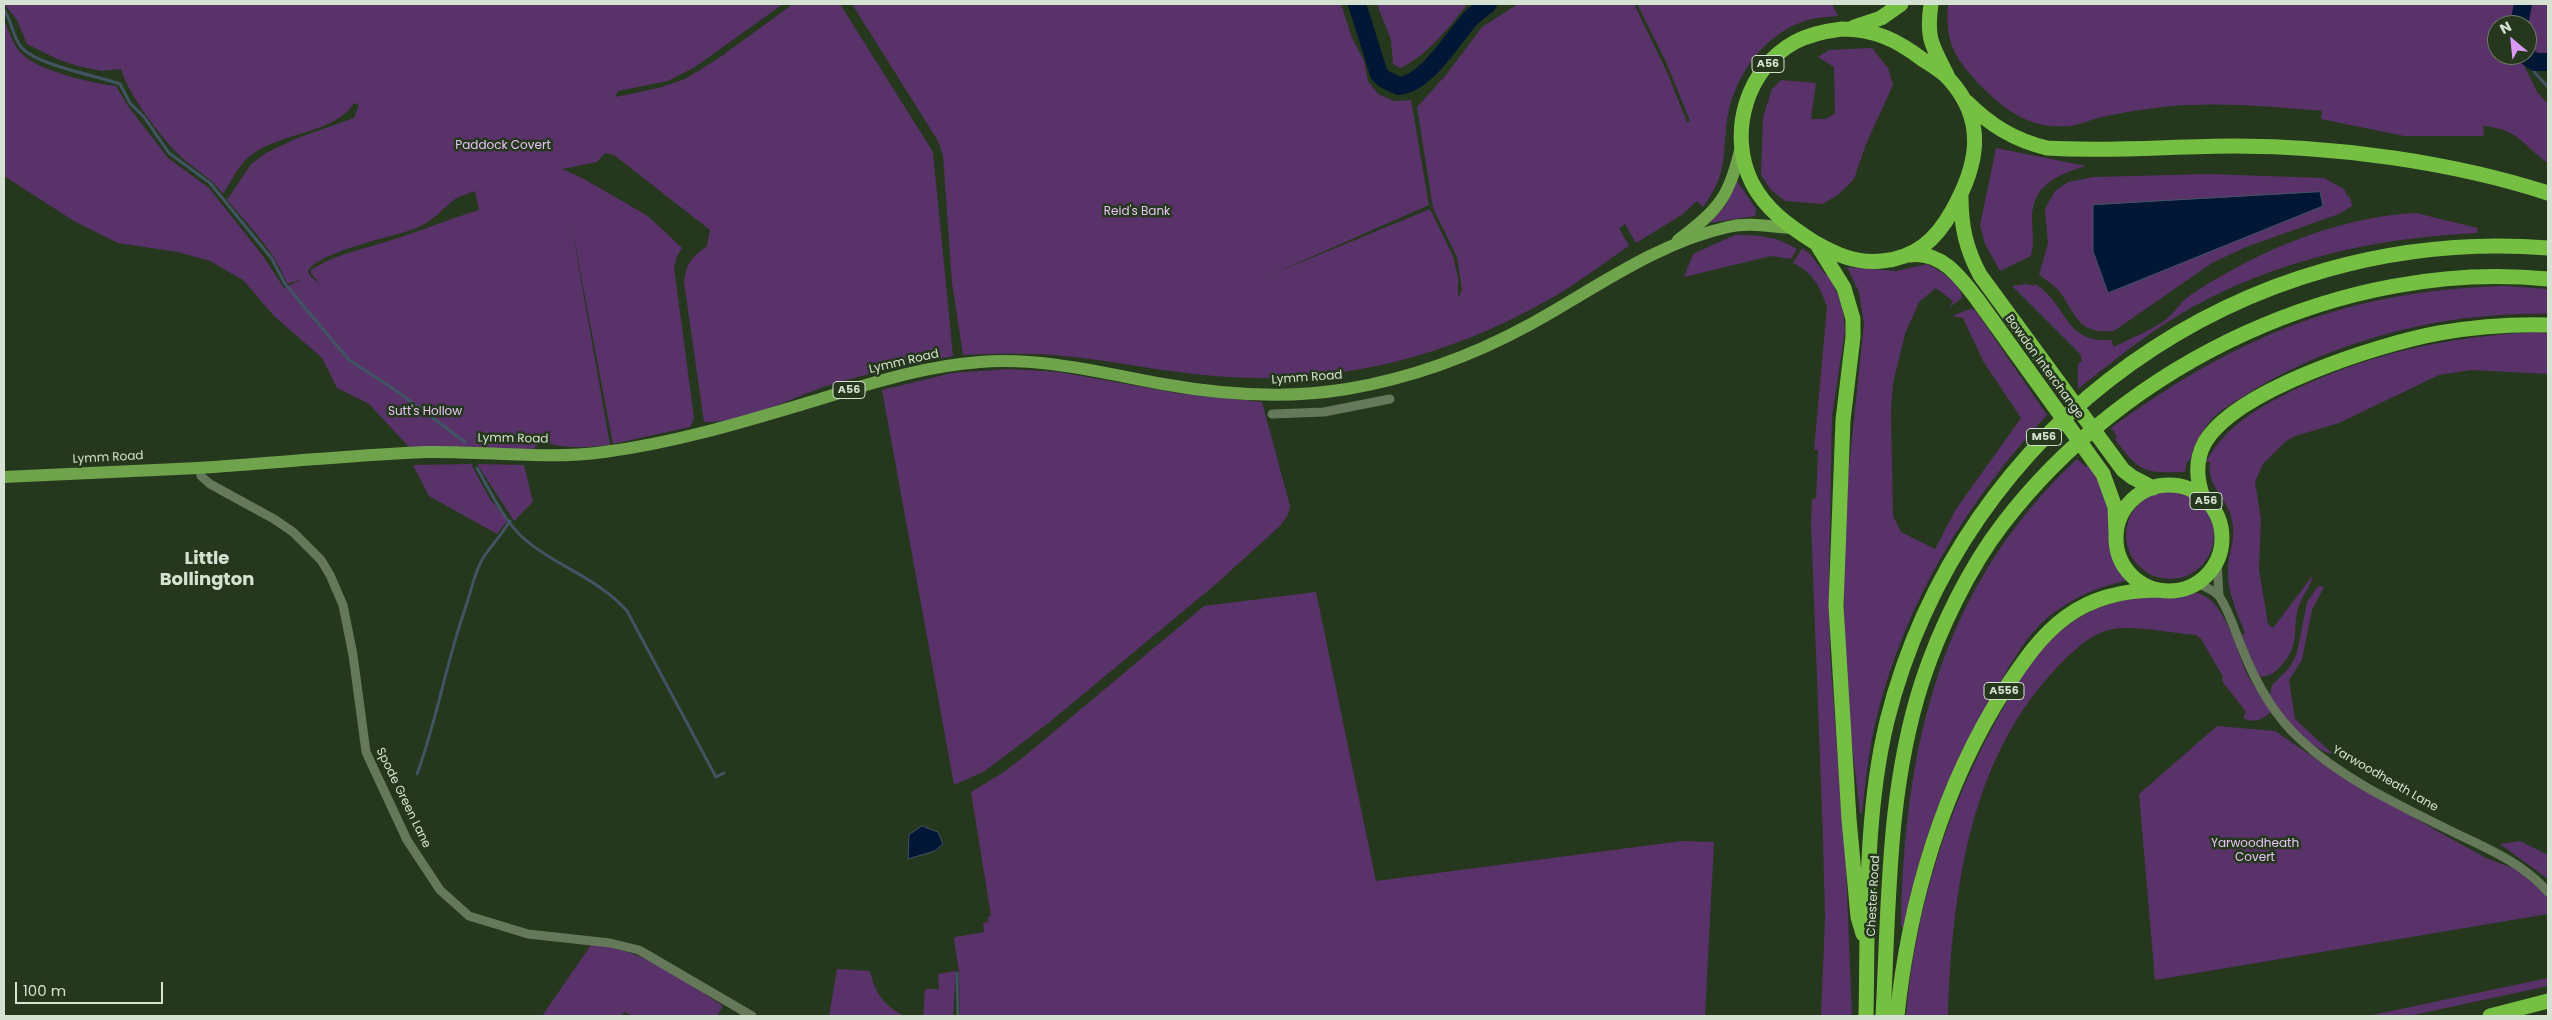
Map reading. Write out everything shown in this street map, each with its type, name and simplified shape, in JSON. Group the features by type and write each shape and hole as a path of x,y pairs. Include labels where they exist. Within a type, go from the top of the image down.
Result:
{"highway":[{"name":"A56","path":"1901,4 1891,13 1873,22 1806,37 1784,49 1768,64 1755,81 1744,108 1741,143 1747,171 1757,191 1771,210 1792,228 1853,260 1883,261 1906,256 1920,250 1937,235 1961,196 1971,168 1975,139 1970,116 1962,97 1948,77 1932,47 1929,20 1931,4"},
{"name":"A56","path":"1842,29 1867,31 1887,36 1948,77"},
{"path":"1962,97 1983,118 1997,128 2030,144 2047,148 2236,146 2331,150 2407,161 2548,193"},
{"name":"Bowdon Interchange","path":"1961,196 1961,217 1966,244 1980,275 2123,470 2153,488"},
{"path":"1816,242 1844,288 1853,319 1853,338 1843,420 1836,606 1842,722 1854,879 1858,917 1868,948"},
{"name":"M56","path":"1868,948 1869,868 1877,772 1887,722 1902,672 1931,600 1954,557 2004,484 2040,441 2073,408 2182,329 2221,308 2294,278 2369,258 2420,249 2516,246 2548,248"},
{"name":"Bowdon Interchange","path":"1906,256 1929,255 1939,260 1958,275 2103,474 2111,493 2117,520 2116,533"},
{"name":"Chester Road","path":"1883,1016 1891,849 1899,778 1911,719 1936,643 1973,568 2001,526 2028,492 2060,460 2117,412 2202,356 2258,327 2324,302 2404,284 2451,278 2548,279"},
{"path":"2202,497 2198,484 2197,470 2205,443 2225,420 2271,391 2346,358 2412,338 2467,329 2548,325"},
{"name":"A56","path":"2116,533 2117,549 2122,563 2132,576 2144,585 2159,590 2175,591 2204,578 2216,561 2222,537 2220,522 2213,508 2202,497 2183,488 2173,486 2153,488"},
{"path":"2116,533 2127,506 2153,488"},
{"name":"A556","path":"1897,1016 1914,908 1937,831 1966,762 1999,698 2035,645 2066,616 2083,606 2120,593 2159,590"},
{"name":"Chester Road","path":"1866,1016 1868,948"},
{"path":"2492,1016 2548,1000"},
{"path":"2492,1016 2548,1006"}],"main road":[{"name":"Lymm Road","path":"4,477 199,468 430,452 597,454 664,441 755,418 905,374 986,361 1009,360 1074,367 1162,384 1237,394 1304,394 1342,390 1412,375 1472,352 1531,324 1666,249 1708,218 1722,201 1731,184 1741,143"},
{"name":"Lymm Road","path":"1666,249 1712,232 1736,226 1792,228"}],"street":[{"path":"1272,414 1324,412 1390,399"},
{"name":"Spode Green Lane","path":"199,468 201,476 210,484 274,519 293,532 321,560 330,575 343,605 353,655 366,752 407,840 440,890 470,916 528,934 610,942 639,950 752,1016"},
{"name":"Yarwoodheath Lane","path":"2216,561 2219,596 2262,688 2271,705 2300,740 2324,759 2360,782 2443,827 2512,861 2531,874 2548,892"},
{"path":"2196,583 2219,596"}],"green space":[{"path":"4,4 783,4 695,67 668,81 618,91 615,97 659,88 685,79 719,58 793,4 840,4 933,152 953,356 893,368 848,380 817,389 753,414 720,421 704,422 684,282 691,261 707,246 710,230 614,155 605,153 597,162 562,169 584,179 648,216 682,248 677,256 674,267 694,418 690,427 613,444 571,223 610,445 567,447 542,441 532,450 409,447 369,404 337,388 322,358 274,316 243,280 210,261 178,252 118,243 74,221 4,176 4,20 15,45 28,59 65,75 116,86 128,106 168,158 209,188 263,256 284,288 302,279 287,284 269,250 227,200 251,164 266,153 295,139 354,118 359,105 354,103 346,113 321,127 262,148 242,164 223,194 219,188 182,158 165,140 138,104 121,69 102,71 57,59 27,44 17,20","holes":["475,191 479,210 331,259 311,270 311,273 320,284 310,276 308,271 315,264 340,251 420,226 456,199"]},
{"name":"Reid's Bank","path":"852,4 1341,4 1352,38 1364,61 1368,81 1378,94 1394,101 1411,100 1429,205 1268,276 1430,209 1453,256 1458,278 1458,298 1462,290 1457,257 1433,208 1417,107 1446,75 1482,27 1518,4 1634,4 1667,72 1687,122 1690,121 1666,62 1637,4 1832,4 1838,16 1812,19 1792,26 1778,35 1754,58 1736,88 1730,104 1720,175 1717,184 1703,207 1697,201 1683,214 1636,243 1625,224 1619,228 1629,246 1557,295 1517,317 1476,335 1434,351 1392,363 1349,371 1305,376 1260,378 1174,372 1094,359 1054,355 963,355 952,283 943,155 938,141"},
{"path":"1377,4 1468,4 1429,48 1400,68 1393,64 1391,40"},
{"path":"1948,4 2518,4 2516,15 2487,15 2487,65 2524,65 2537,92 2548,104 2548,163 2513,134 2495,128 2483,126 2484,136 2404,136 2321,119 2322,111 2272,107 2178,106 2124,113 2069,126 2042,125 2018,116 2007,109 1977,82 1962,64 1952,47 1947,17"},
{"path":"2529,4 2548,4 2548,58 2537,56 2537,15 2527,15"},
{"path":"1872,48 1888,68 1893,85 1866,144 1854,179 1838,195 1822,204 1785,201 1771,190 1761,175 1763,117 1772,89 1781,80 1816,83 1811,119 1826,119 1835,113 1834,67 1818,57 1829,50"},
{"path":"1996,148 2086,166 2055,178 2041,191 2033,209 2031,256 2000,271 1985,244 1980,225"},
{"path":"2208,174 2324,178 2344,189 2348,197 2350,196 2352,206 2339,214 2246,247 2212,263 2114,331 2094,330 2087,328 2077,318 2060,292 2039,275 2048,243 2045,209 2055,191 2068,182 2094,177","holes":["2320,192 2108,293 2093,251 2268,197"]},
{"path":"1737,181 1756,209 1755,216 1709,223 1726,205"},
{"path":"2416,213 2478,228 2477,233 2394,241 2352,249 2272,271 2196,305 2160,327 2078,389 2078,364 2082,361 2080,354 2012,286 2027,284 2034,286 2035,284 2054,302 2075,329 2095,339 2111,340 2114,347 2161,323 2188,297 2217,278 2271,251 2327,229 2357,221"},
{"path":"1735,235 1767,237 1782,241 1797,249 1791,259 1771,256 1684,277 1693,254"},
{"path":"1802,248 1811,255 1825,274 1827,273 1838,295 1843,312 1845,330 1832,416 1829,580 1830,654 1846,868 1852,1016 1821,1016 1825,919 1811,522 1812,499 1816,498 1818,450 1814,450 1827,307 1815,281 1806,271 1793,263"},
{"path":"1927,264 1954,282 1961,292 1962,298 1950,307 1953,301 1936,288 1919,302 1905,334 1893,383 1891,411 1893,516 1901,532 1935,549 1956,509 2021,418 1983,361 1963,318 1952,316 1970,309 1975,310 2047,415 1991,481 1966,517 1923,591 1890,670 1878,712 1870,749 1862,813 1860,813 1849,720 1844,636 1844,557 1848,476 1864,324 1859,292 1847,267 1896,271"},
{"path":"2505,286 2548,289 2548,314 2486,316 2424,325 2354,344 2308,362 2265,383 2215,416 2198,439 2190,461 2187,461 2185,472 2160,472 2144,469 2131,459 2115,439 2117,437 2111,428 2158,396 2204,368 2250,344 2296,324 2345,308 2395,297 2448,289"},
{"path":"2535,332 2548,333 2548,374 2471,370 2439,375 2339,423 2295,436 2286,441 2263,464 2255,482 2261,519 2259,569 2268,624 2273,628 2313,575 2297,612 2294,643 2291,651 2274,672 2267,676 2259,676 2241,635 2245,633 2229,586 2228,569 2233,538 2233,524 2228,509 2213,483 2210,462 2206,462 2214,449 2234,427 2257,410 2296,389 2354,365 2412,348 2442,342"},
{"path":"1010,369 1059,372 1176,393 1262,402 1290,506 1288,515 1280,526 1216,584 1051,721 985,771 954,785 882,390 952,373"},
{"path":"2077,459 2086,467 2088,465 2099,482 2105,497 2109,516 2111,545 2116,560 2130,580 2097,589 2067,604 2040,624 2020,649 1982,713 1940,802 1919,864 1904,928 1901,927 1904,860 1910,796 1922,733 1939,673 1962,616 1992,561 2030,508"},
{"path":"471,464 490,499 508,520 497,534 429,496 413,465"},
{"path":"477,464 524,465 533,502 514,521"},
{"path":"2170,491 2187,494 2195,498 2207,510 2211,518 2214,535 2211,552 2207,560 2195,572 2187,576 2170,579 2153,576 2145,572 2133,560 2129,552 2126,535 2129,518 2133,510 2145,498 2153,494"},
{"path":"2318,586 2324,587 2312,610 2302,660 2289,680 2295,719 2333,754 2316,747 2297,731 2280,712 2270,695 2272,685 2290,667 2297,653 2307,602"},
{"path":"1316,592 1376,881 1682,841 1714,842 1705,1016 960,1016 959,972 954,939 955,937 984,932 983,923 988,922 988,917 991,916 971,792 1004,772 1026,755 1204,606"},
{"path":"2196,593 2206,597 2215,604 2222,615 2229,627 2248,676 2271,712 2258,720 2251,721 2243,718 2246,712 2222,681 2223,677 2201,639 2196,635 2139,628 2117,628 2101,633 2078,647 2052,673 2024,709 2001,748 1983,790 1970,834 1961,879 1954,925 1948,1016 1906,1016 1917,936 1926,897 1950,821 1982,748 2025,672 2055,636 2080,617 2094,610 2136,598"},
{"name":"Yarwoodheath Covert","path":"2217,726 2275,731 2341,776 2486,858 2518,870 2548,896 2548,914 2155,980 2139,794"},
{"path":"2520,841 2548,855 2548,879 2500,844"},
{"path":"591,945 611,948 646,959 676,975 723,1006 717,1016 633,1016 624,1012 621,1016 542,1016"},
{"path":"837,969 870,971 881,998 891,1008 904,1016 829,1016"},
{"path":"956,971 953,1016 923,1016 925,989 939,989 938,974"},
{"path":"2548,978 2548,986 2409,1016 2367,1016"}],"water":[{"path":"2320,192 2323,206 2108,293 2093,251 2093,205"},
{"path":"922,826 938,832 943,844 935,851 908,859 909,835"}],"waterway":[{"path":"1357,4 1379,74 1384,79 1399,86 1409,83 1429,69 1470,19 1488,4"},
{"path":"2521,15 2523,4"},
{"path":"4,10 19,44 30,54 54,65 120,84 130,103 144,117 169,153 210,183 272,259 285,284 349,360 398,392 465,442"},
{"path":"2537,62 2548,62"},
{"path":"2532,65 2535,73 2548,87"},
{"path":"477,468 503,513 521,536 547,556 602,589 627,611 716,777 724,773"},
{"path":"417,774 458,629 477,570 483,558 510,521"},
{"path":"957,973 958,1016"}],"district":[{"name":"Little Bollington","path":"207,569"}],"park label":[{"name":"Paddock Covert","path":"503,146"},
{"name":"Sutt's Hollow","path":"425,412"}]}
